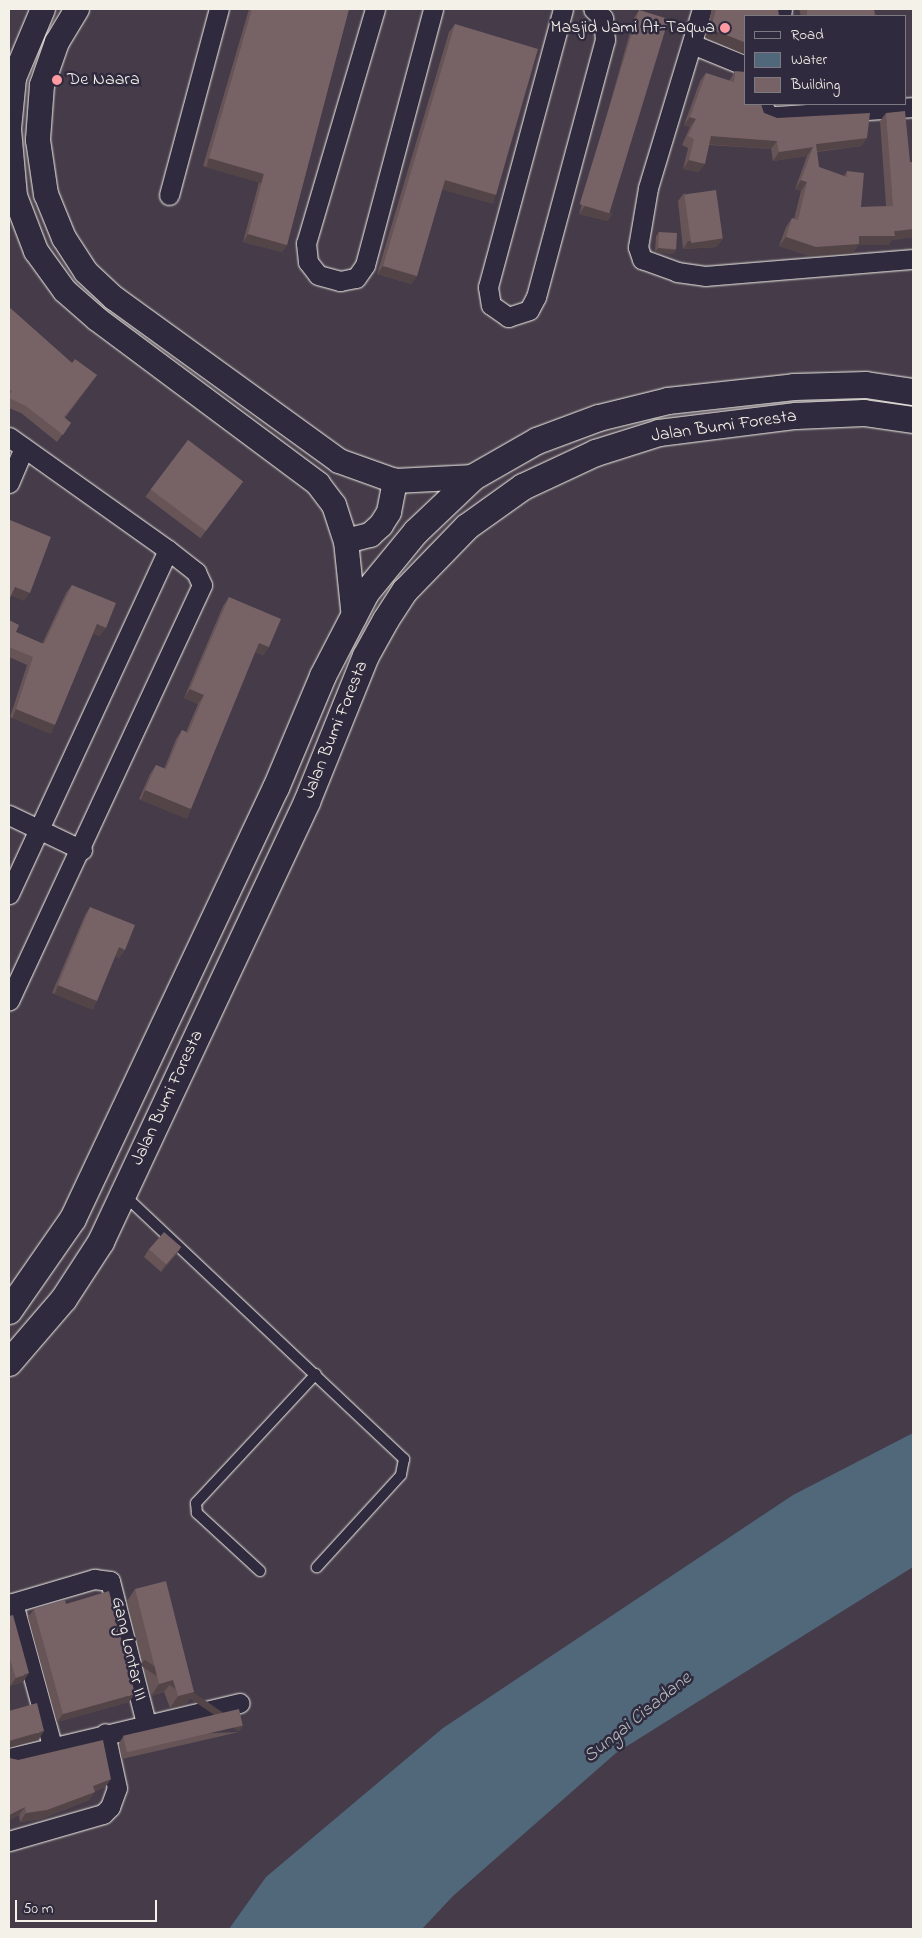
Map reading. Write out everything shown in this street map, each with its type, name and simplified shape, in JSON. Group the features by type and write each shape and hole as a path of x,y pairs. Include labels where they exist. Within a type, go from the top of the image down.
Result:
{"main road":[{"name":"Jalan Bumi Foresta","path":"9,1311 73,1219 276,788 323,676 366,593 416,532 474,477 537,441 598,418 668,402 794,387 866,385 913,392"},
{"path":"794,387 796,416"},
{"name":"Jalan Bumi Foresta","path":"9,1363 64,1299 101,1242 307,802 366,656 405,591 467,527 523,487 605,450 659,433 796,416 864,413 913,420"},
{"path":"276,788 307,802"}],"street":[{"path":"43,9 14,78 9,128 12,197 36,251 65,291 318,484 334,505 346,540 354,618"},
{"path":"77,9 57,42 42,85 38,140 46,194 64,238 86,272 114,298 339,461 395,481 474,477"},
{"path":"169,195 219,9"},
{"path":"375,9 306,243 308,262 318,275 340,281 356,278 365,265 433,9"},
{"path":"563,9 488,287 491,305 508,317 529,310 536,297 605,40 603,18 593,9"},
{"path":"702,9 648,188 638,247 642,259 677,272 705,276 913,259"},
{"path":"692,44 744,65"},
{"path":"763,105 766,114 774,116 913,107"},
{"path":"231,419 248,396"},
{"path":"9,437 168,550 201,578 202,591 82,850 9,1000"},
{"path":"9,483 24,448"},
{"path":"346,540 370,535 381,525 389,512 395,481"},
{"path":"9,894 168,550"},
{"path":"9,815 82,850"},
{"name":"Gang Lontar III","path":"11,1603 106,1578 114,1585 146,1723"},
{"path":"11,1603 52,1746"},
{"path":"9,1758 146,1723 240,1703"},
{"path":"9,1841 103,1814 110,1807 117,1788 105,1733"}],"lane":[{"path":"123,1194 316,1374 405,1463 401,1475 317,1567"},
{"path":"260,1571 197,1513 196,1503 316,1374"}],"water":[{"name":"Sungai Cisadane","path":"913,1433 913,1567 616,1753 453,1896 422,1929 229,1929 266,1877 443,1728 793,1495"}],"building":[{"path":"252,9 349,9 287,245 248,234 264,174 209,158"},
{"path":"716,9 778,9 779,15 744,15 744,42 711,29"},
{"path":"807,9 874,9 874,15 807,15"},
{"path":"639,10 669,19 609,213 580,204"},
{"path":"455,24 538,49 496,195 445,180 417,276 383,266"},
{"path":"735,71 744,72 744,105 761,105 764,113 777,118 870,113 867,138 816,144 819,167 847,177 847,171 864,173 861,207 893,206 886,113 905,111 910,162 913,162 913,229 894,231 895,236 859,236 859,244 816,247 786,237 792,218 798,220 807,182 801,180 813,147 779,152 777,141 711,136 705,164 689,160 694,139 688,136 696,119 690,117 706,73 734,82"},
{"path":"716,190 723,239 691,243 684,194"},
{"path":"659,232 677,233 676,249 658,248"},
{"path":"9,307 72,363 75,359 97,375 64,417 71,423 63,435 26,406 9,398 12,391 9,389"},
{"path":"188,440 243,482 206,531 151,490"},
{"path":"10,520 51,537 30,593 15,587 9,600 9,524"},
{"path":"72,585 116,603 106,628 97,624 55,725 16,709 33,657 9,647 9,620 19,625 16,632 44,644"},
{"path":"229,597 281,619 269,647 259,643 191,809 145,790 156,765 166,769 182,730 188,733 204,695 190,689"},
{"path":"90,907 135,925 125,950 119,947 97,1001 58,985"},
{"path":"164,1232 181,1247 166,1264 149,1249"},
{"path":"166,1581 194,1692 178,1696 173,1680 159,1684 135,1589"},
{"path":"109,1591 135,1694 63,1714 34,1609 65,1600 66,1604"},
{"path":"13,1615 29,1673 16,1678 9,1657 9,1616"},
{"path":"37,1703 44,1731 9,1741 9,1711"},
{"path":"239,1709 243,1726 127,1752 123,1736"},
{"path":"103,1740 111,1779 93,1786 95,1792 47,1810 26,1813 25,1807 9,1815 9,1758 18,1760"}],"place":[{"name":"Masjid Jami At-Taqwa","path":"725,28"},
{"name":"De Naara","path":"57,80"}]}
